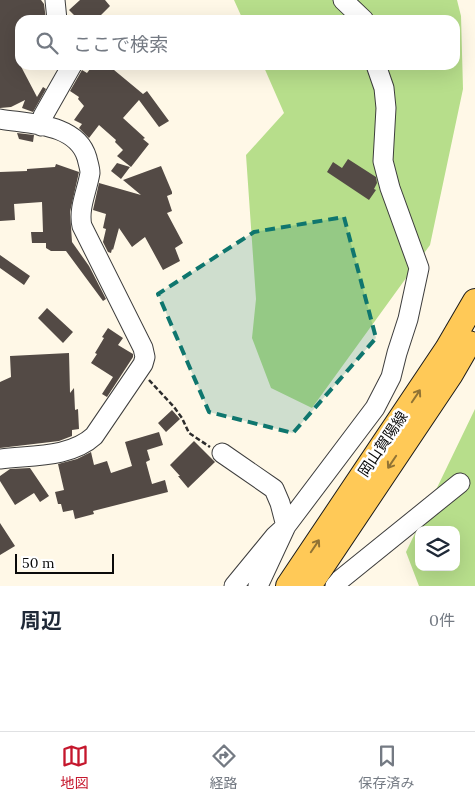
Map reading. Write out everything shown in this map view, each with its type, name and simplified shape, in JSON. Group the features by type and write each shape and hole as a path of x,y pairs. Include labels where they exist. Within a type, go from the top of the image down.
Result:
{"main road":[{"name":"岡山賀陽線","path":"288,586 447,349 475,300"},
{"name":"岡山賀陽線","path":"309,586 451,374 475,333"}],"street":[{"path":"55,0 56,15"},
{"path":"343,0 359,15"},
{"path":"41,126 43,116 69,70"},
{"path":"234,586 275,536 286,526 375,408 391,377 396,353 408,319 419,268 390,188 383,162 386,108 384,88 378,70"},
{"path":"0,119 54,128 68,134 86,154 90,170 80,218 82,226 143,348 145,357 139,370 94,436 86,443 75,449 60,452 0,459"},
{"path":"222,453 274,489 280,503 286,526 258,586"},
{"path":"336,586 340,580 460,483"}],"path":[{"path":"139,370 174,407 190,433 216,452 222,453"}],"highlighted area":[{"path":"344,217 376,338 293,433 209,412 158,294 254,232"}],"green space":[{"path":"234,0 457,0 461,16 463,89 430,245 312,408 271,388 252,338 256,299 246,155 284,113 265,70 460,70 460,15 241,15"},
{"path":"475,409 475,586 419,586 406,552 415,533 415,571 460,571 460,526 419,526"}],"building":[{"path":"0,0 41,0 44,4 45,15 15,15 15,70 23,70 37,97 43,87 46,89 33,112 22,108 25,100 11,107 0,108"},
{"path":"80,0 105,0 110,6 101,15 74,15 69,10"},
{"path":"82,70 87,73 89,70 114,70 143,94 147,91 169,121 159,127 139,100 123,118 149,144 131,167 117,156 123,150 115,142 116,140 99,125 89,138 79,128 82,124 74,120 84,106 78,99 79,97 70,91"},
{"path":"17,133 34,135 33,142 19,139"},
{"path":"348,159 376,177 377,183 374,189 376,190 369,200 327,172 333,162 342,168"},
{"path":"117,163 130,167 121,179 111,171"},
{"path":"56,164 79,172 70,212 72,242 89,266 106,299 103,301 66,251 51,251 46,248 46,243 32,243 31,232 43,232 42,202 14,204 15,220 0,221 0,172 55,167"},
{"path":"161,166 172,192 172,194 167,196 172,211 167,213 183,243 175,248 180,261 163,270 145,237 132,247 119,228 113,250 111,253 108,252 103,242 106,229 103,228 106,214 93,210 99,183 141,195 123,180"},
{"path":"0,255 30,276 24,285 0,268"},
{"path":"47,308 73,332 63,343 38,318"},
{"path":"108,328 123,338 118,345 133,354 133,357 107,397 102,394 113,377 91,363"},
{"path":"69,353 70,393 74,388 75,410 78,409 79,429 72,430 72,436 59,441 0,448 0,382 11,377 10,356"},
{"path":"172,410 180,419 166,432 158,423"},
{"path":"159,432 163,445 147,450 150,460 146,462 152,484 165,480 168,492 93,511 94,514 75,519 73,510 63,512 61,504 58,504 55,492 64,490 58,464 77,459 91,452 94,465 107,461 111,473 132,466 125,442"},
{"path":"194,441 215,462 188,488 170,465"},
{"path":"30,468 49,496 40,502 34,493 15,505 0,481 0,476 10,469"},
{"path":"0,523 15,546 0,555"}]}
